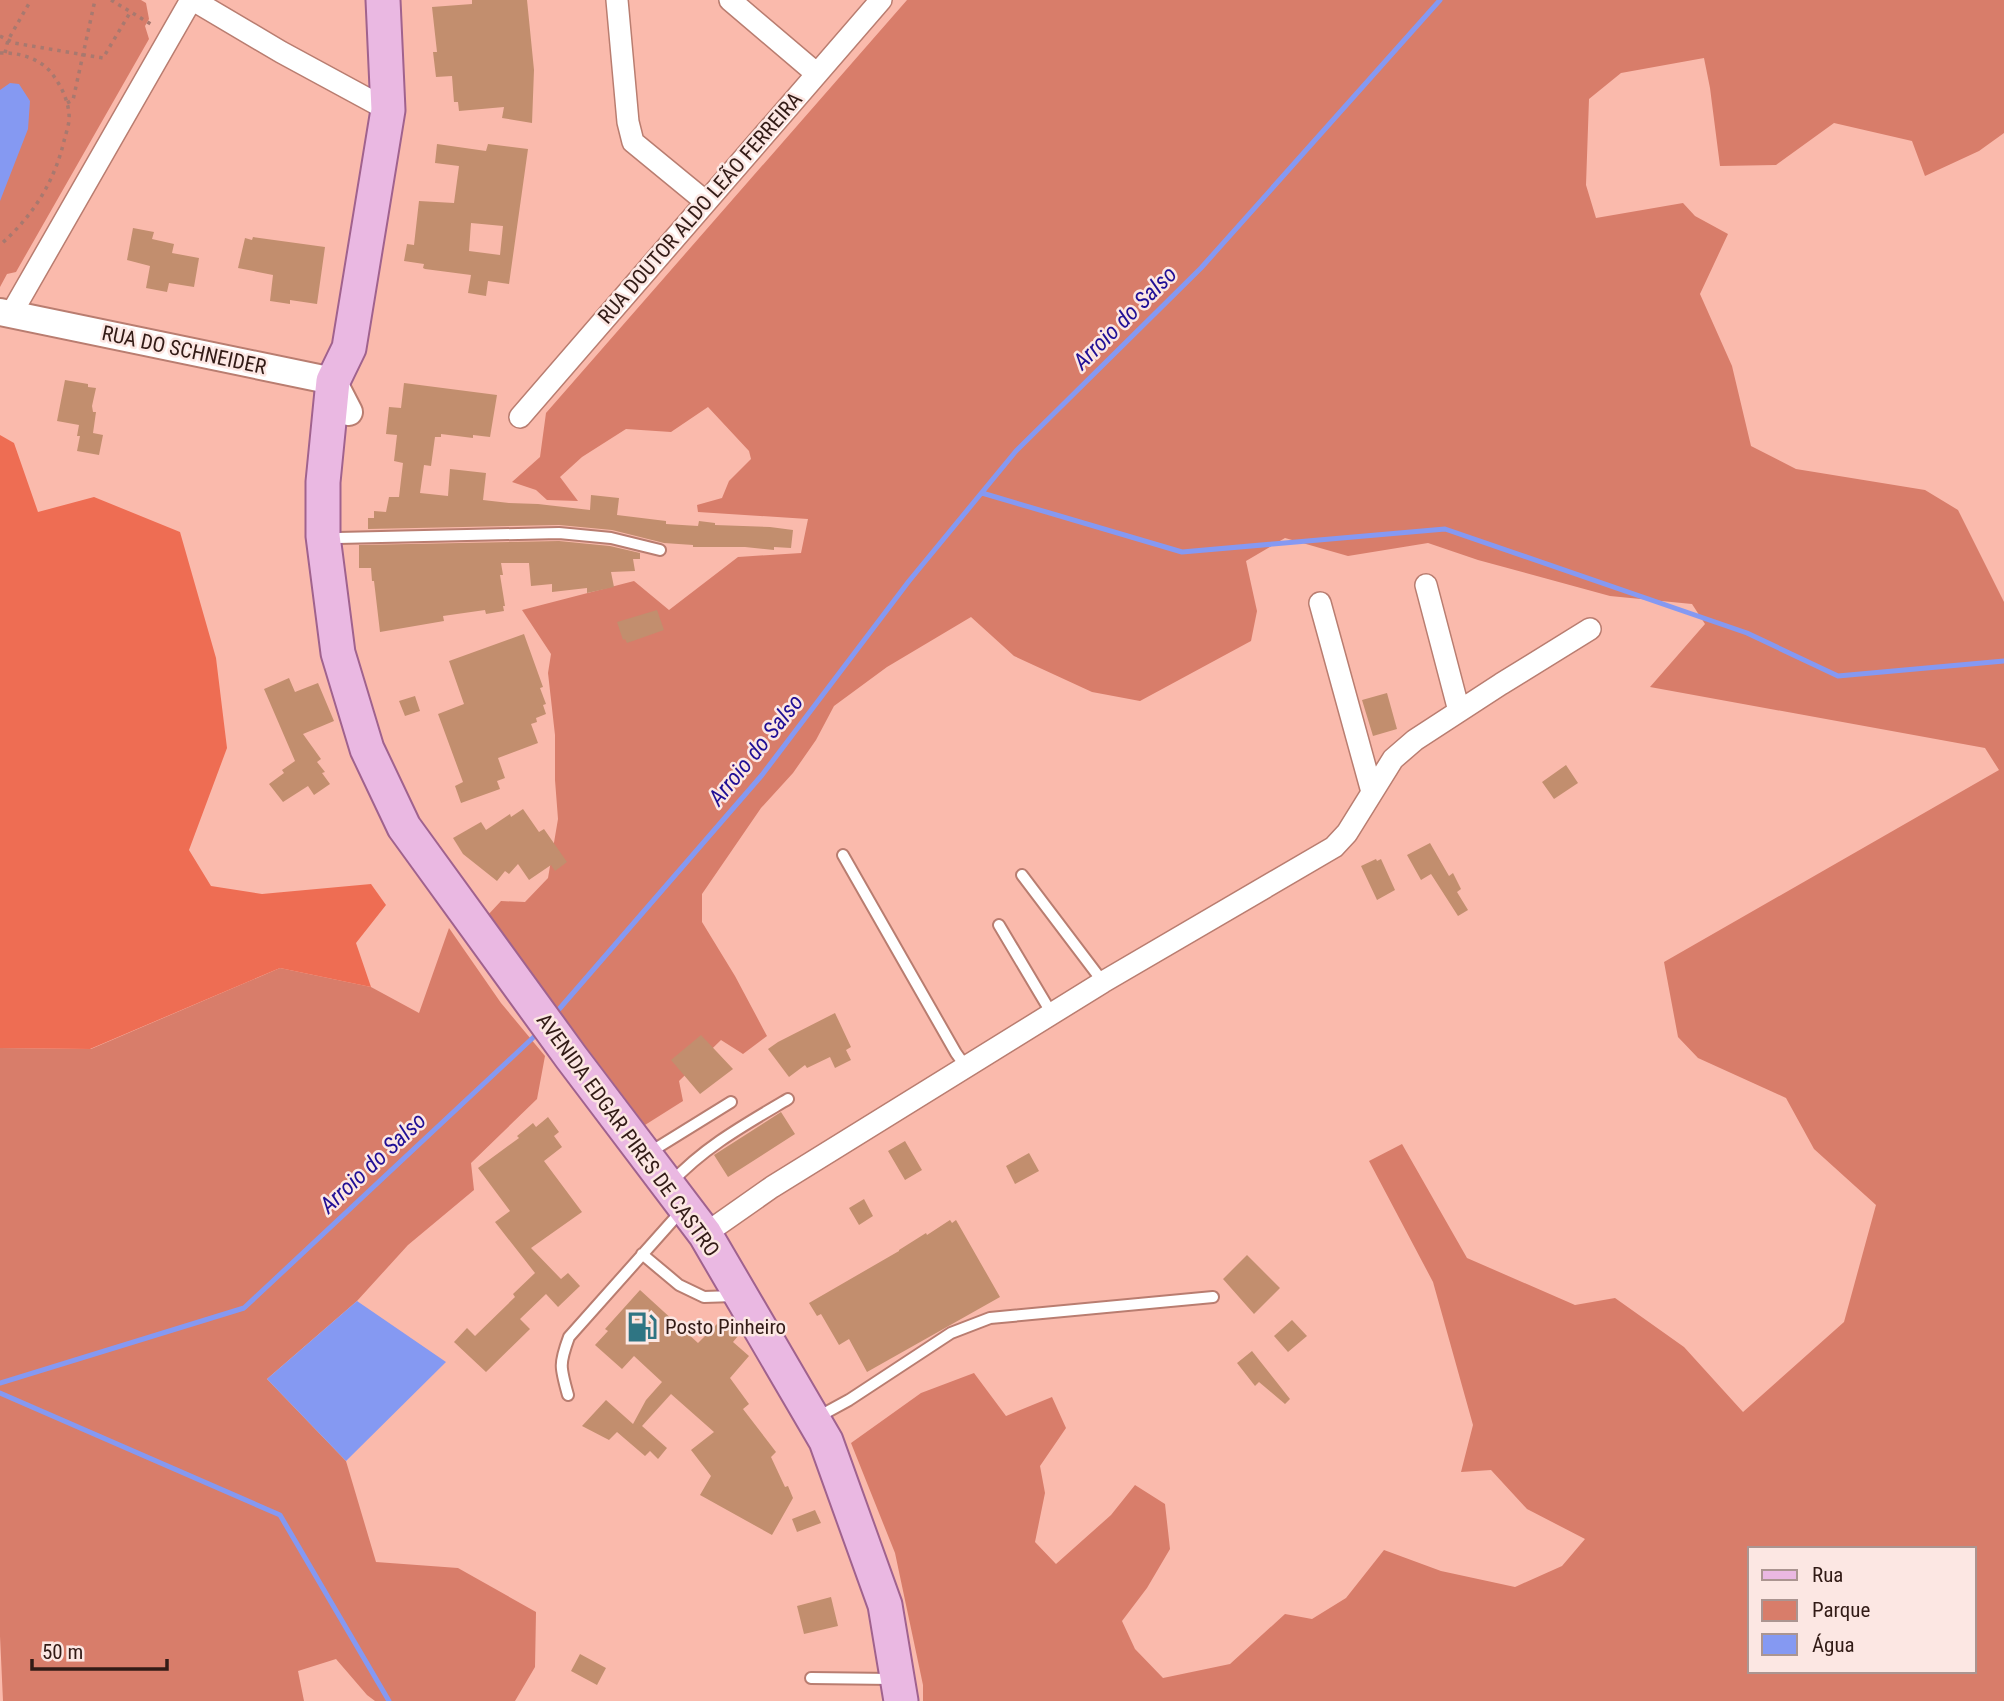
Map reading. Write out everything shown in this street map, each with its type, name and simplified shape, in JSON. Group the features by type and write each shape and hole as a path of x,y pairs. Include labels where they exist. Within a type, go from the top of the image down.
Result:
{"main road":[{"name":"AVENIDA EDGAR PIRES DE CASTRO","path":"383,0 388,110 349,348 333,381 323,482 323,536 338,653 367,749 404,827 546,1023 705,1234 826,1441 885,1605 899,1690"},
{"name":"AVENIDA EDGAR PIRES DE CASTRO","path":"329,584 338,538 353,372 349,348"}],"street":[{"path":"5,313 192,0 388,110"},
{"path":"617,0 628,122 633,142 706,202"},
{"path":"730,0 817,74"},
{"name":"RUA DOUTOR ALDO LEÃO FERREIRA","path":"520,417 881,0"},
{"name":"RUA DO SCHNEIDER","path":"5,313 333,381"},
{"path":"333,381 349,412"},
{"path":"1426,585 1459,711"},
{"path":"1320,603 1373,792"},
{"path":"705,1234 772,1187 1103,982 1334,847 1347,833 1393,759 1415,740 1590,629"}],"lane":[{"path":"338,538 559,533 611,538 660,550"},
{"path":"843,855 966,1067"},
{"path":"1022,875 1103,982"},
{"path":"999,925 1052,1014"},
{"path":"568,1395 560,1368 561,1357 569,1337 642,1254 676,1196 682,1171 718,1141 788,1099"},
{"path":"645,1155 731,1102"},
{"path":"642,1254 679,1285 704,1297 741,1296"},
{"path":"813,1419 849,1400 951,1333 990,1318 1213,1297"},
{"path":"811,1678 899,1690"}],"path":[{"path":"0,245 27,219 48,185 59,162 70,117 58,82 49,69 30,58 3,53 31,0"},
{"path":"67,103 73,100 95,0"},
{"path":"111,0 171,36"},
{"path":"0,36 14,43 103,58 131,12"}],"green space":[{"path":"0,0 141,0 146,3 149,19 145,26 149,39 16,272 7,274 0,287"},
{"path":"907,0 2004,0 2004,133 1979,151 1925,176 1912,141 1834,123 1776,165 1720,166 1704,58 1621,73 1589,99 1586,185 1596,218 1683,203 1695,216 1728,234 1700,294 1732,366 1751,446 1796,469 1925,490 1958,510 2004,602 2004,1701 923,1701 923,1685 895,1553 851,1443 921,1393 974,1373 1006,1416 1052,1397 1066,1428 1040,1466 1045,1493 1035,1542 1056,1564 1111,1515 1135,1485 1165,1504 1170,1549 1147,1588 1122,1621 1135,1649 1163,1678 1230,1664 1285,1614 1312,1619 1346,1598 1384,1550 1441,1571 1515,1587 1562,1566 1585,1539 1527,1509 1491,1470 1461,1472 1473,1425 1433,1282 1369,1161 1402,1144 1467,1258 1575,1305 1615,1298 1684,1347 1743,1412 1844,1322 1876,1205 1814,1149 1786,1098 1698,1058 1678,1037 1664,962 1999,770 1985,748 1650,687 1705,624 1692,604 1610,596 1478,560 1428,543 1348,556 1285,538 1246,561 1257,611 1251,641 1140,701 1092,692 1014,656 971,617 887,667 834,706 816,740 793,773 761,808 702,894 702,922 767,1036 743,1054 721,1040 679,1081 683,1101 645,1125 487,916 501,901 525,902 548,878 558,819 555,735 548,673 551,654 522,610 634,581 669,610 738,557 801,553 808,519 698,512 697,505 722,498 729,481 751,459 749,451 708,407 671,432 626,429 582,457 560,477 578,501 547,500 536,490 512,482 540,457 546,413"},
{"path":"449,928 501,1003 545,1056 537,1099 471,1163 474,1190 408,1245 357,1301 267,1379 346,1461 376,1562 458,1568 536,1612 535,1667 515,1701 375,1701 336,1659 298,1671 304,1701 3,1701 0,1636 0,1048 91,1049 280,968 371,987 419,1013"}],"shaded area":[{"path":"0,435 14,443 38,512 94,497 180,532 216,658 227,748 189,850 211,886 262,894 371,884 386,905 356,943 371,987 280,968 90,1049 0,1048"}],"water":[{"path":"10,83 19,84 30,101 28,129 0,201 0,90"},
{"path":"357,1301 446,1362 346,1461 267,1379"}],"building":[{"path":"472,0 527,0 534,70 532,123 502,118 504,107 459,111 458,102 454,102 452,76 436,77 433,52 437,52 432,7 472,4"},
{"path":"437,144 486,151 488,144 528,149 509,284 488,281 486,296 468,293 471,275 425,269 424,264 404,261 407,244 414,245 419,201 454,203 459,166 435,163","holes":["471,223 503,226 500,255 469,251"]},
{"path":"133,228 154,232 152,239 174,244 172,253 199,258 194,287 169,283 167,292 146,288 150,266 127,260"},
{"path":"253,237 325,247 317,304 290,300 290,304 270,301 273,275 238,268 245,238 252,240"},
{"path":"65,380 96,388 92,406 93,412 96,412 93,433 103,435 99,455 77,451 79,425 57,421"},
{"path":"404,383 497,395 490,437 441,434 441,437 435,437 431,466 424,465 420,493 448,496 450,469 486,473 483,500 590,510 591,495 619,498 617,515 666,521 666,524 698,526 699,521 715,525 793,530 791,548 774,547 774,550 693,547 612,530 559,525 368,529 368,518 374,518 374,511 386,512 389,497 399,497 403,463 394,461 397,435 386,434 389,407 401,408"},
{"path":"559,541 610,546 640,553 640,559 633,559 635,571 611,572 614,587 587,593 587,588 552,592 552,584 531,586 529,563 501,563 504,611 486,614 485,610 443,616 444,621 380,632 371,568 359,568 359,545"},
{"path":"657,610 664,630 627,643 623,640 617,622"},
{"path":"524,634 543,687 540,688 546,704 543,705 546,714 536,718 537,722 531,724 538,743 498,758 505,778 497,781 500,789 461,803 455,786 463,782 438,714 464,704 449,661"},
{"path":"289,678 295,692 318,683 334,721 303,734 321,759 317,762 330,784 314,795 308,786 283,802 269,784 295,761 264,689"},
{"path":"1387,693 1397,729 1373,736 1362,700"},
{"path":"415,696 420,711 405,716 399,701"},
{"path":"1566,765 1578,783 1554,799 1542,782"},
{"path":"523,809 539,832 544,829 567,862 555,871 551,865 529,880 518,864 509,874 505,871 497,881 463,854 453,838 481,822 486,830"},
{"path":"1430,843 1449,876 1453,873 1461,889 1457,892 1468,910 1458,916 1431,874 1421,880 1407,855"},
{"path":"1381,859 1395,890 1377,900 1361,866"},
{"path":"835,1013 851,1047 846,1050 851,1060 835,1068 830,1057 807,1068 805,1065 789,1077 768,1049"},
{"path":"701,1035 733,1069 700,1094 671,1060"},
{"path":"781,1112 795,1134 728,1177 714,1155"},
{"path":"548,1117 559,1132 554,1136 562,1147 544,1161 582,1212 531,1248 561,1279 568,1273 580,1286 558,1307 546,1294 520,1319 530,1329 486,1372 454,1342 467,1328 475,1336 535,1273 495,1222 510,1211 478,1168 519,1138 517,1136 533,1123 536,1127"},
{"path":"905,1141 922,1170 905,1180 888,1151"},
{"path":"1029,1153 1039,1171 1015,1184 1006,1166"},
{"path":"864,1199 873,1216 859,1225 849,1208"},
{"path":"950,1220 952,1223 956,1220 1000,1297 867,1372 849,1339 839,1345 821,1314 817,1316 809,1303"},
{"path":"1247,1255 1280,1288 1254,1314 1223,1279"},
{"path":"640,1290 698,1343 722,1319 738,1336 733,1342 749,1356 730,1378 749,1404 743,1409 776,1452 771,1457 793,1498 772,1535 700,1495 711,1476 691,1450 714,1432 671,1394 642,1426 667,1448 658,1459 650,1451 645,1456 617,1432 609,1440 582,1426 606,1400 633,1424 646,1400 662,1382 634,1356 622,1369 595,1345 608,1331 605,1329"},
{"path":"1292,1320 1307,1336 1288,1352 1274,1336"},
{"path":"1252,1351 1290,1399 1285,1404 1259,1382 1255,1386 1237,1363"},
{"path":"815,1510 821,1523 797,1532 792,1519"},
{"path":"831,1597 838,1626 804,1634 797,1606"},
{"path":"580,1654 606,1668 597,1685 571,1671"}],"waterway":[{"name":"Arroio do Salso","path":"554,1015 762,775 909,581 1016,451 1201,268 1440,0"},
{"path":"982,493 1182,552 1445,529 1747,633 1838,676 2004,661"},
{"name":"Arroio do Salso","path":"0,1383 244,1308 538,1033"},
{"path":"0,1393 280,1515 389,1701"}],"place":[{"name":"Posto Pinheiro","path":"642,1327"}]}
